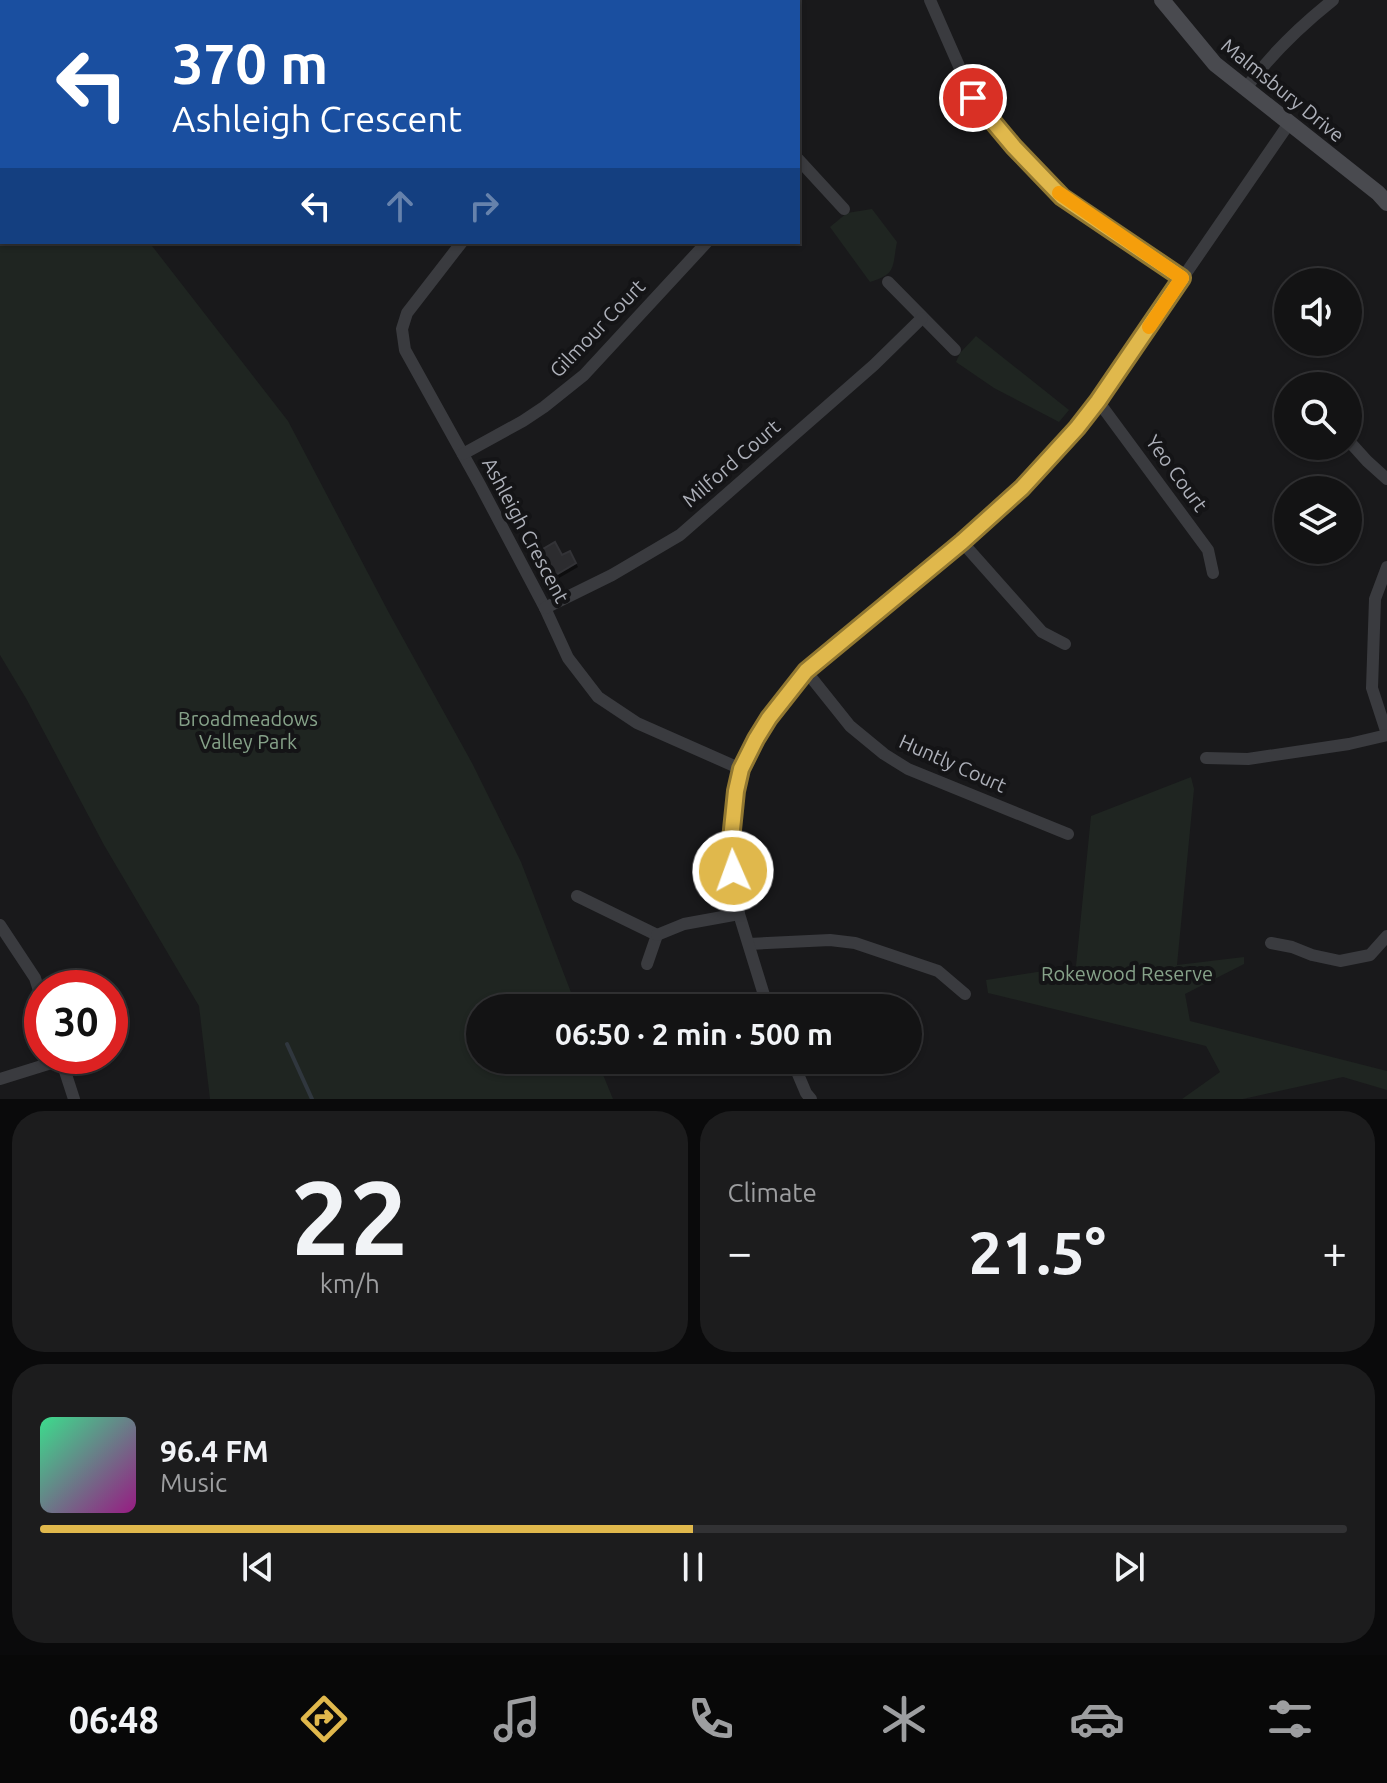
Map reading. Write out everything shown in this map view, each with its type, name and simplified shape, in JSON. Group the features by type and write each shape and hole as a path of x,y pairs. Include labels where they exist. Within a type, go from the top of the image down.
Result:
{"street":[{"path":"930,0 973,98 1014,147 1062,197 1182,278"},
{"name":"Malmsbury Drive","path":"1162,0 1215,64 1387,203"},
{"path":"1246,88 1267,60 1297,29 1333,0"},
{"path":"764,994 739,914 730,849 741,769 756,739 806,671 962,542 1022,488 1077,428 1290,122"},
{"path":"800,161 844,209"},
{"name":"Ashleigh Crescent","path":"460,244 407,313 402,329 405,350 545,608 568,658 598,697 637,723 741,769"},
{"name":"Gilmour Court","path":"463,454 523,421 584,375 705,244"},
{"path":"888,282 955,350"},
{"name":"Milford Court","path":"545,608 612,575 680,535 874,365 922,318"},
{"name":"Yeo Court","path":"1098,401 1208,550 1213,573"},
{"path":"1362,455 1387,479"},
{"path":"962,542 1042,632 1065,644"},
{"path":"1206,758 1248,759 1349,744 1387,734 1372,688 1375,599 1387,567"},
{"name":"Huntly Court","path":"806,671 850,726 908,769 1068,834"},
{"path":"577,896 657,935 684,924 739,914"},
{"path":"0,925 30,970"},
{"path":"647,964 657,935"},
{"path":"1271,943 1340,961 1370,955 1387,936"},
{"path":"749,944 830,940 855,943 938,971 965,994"},
{"path":"0,1079 24,1071"},
{"path":"66,1074 74,1099"},
{"path":"797,1074 804,1097"}],"green space":[{"path":"872,209 897,242 892,268 885,276 870,282 830,227 847,213"},
{"name":"Broadmeadows Valley Park","path":"0,244 151,244 288,421 472,763 521,862 572,994 466,994 466,1074 603,1074 613,1099 210,1099 199,1006 104,845 0,655"},
{"path":"976,336 1069,410 1059,422 994,388 956,362"},
{"name":"Rokewood Reserve","path":"1191,777 1194,789 1177,965 1244,957 1244,964 1185,994 1190,1021 1387,1071 1387,1090 1343,1077 1243,1099 1182,1099 1220,1072 1206,1046 988,993 986,980 1076,966 1091,816"}],"building":[{"path":"555,542 562,555 570,551 576,563 554,576 538,552"}],"waterway":[{"path":"287,1044 312,1099"}],"slow traffic":[{"path":"1059,193 1182,278 1149,327"}],"route":[{"path":"733,871 730,849 741,769 769,718 806,671 962,542 1022,488 1098,401 1182,278 1062,197 973,98"}]}
